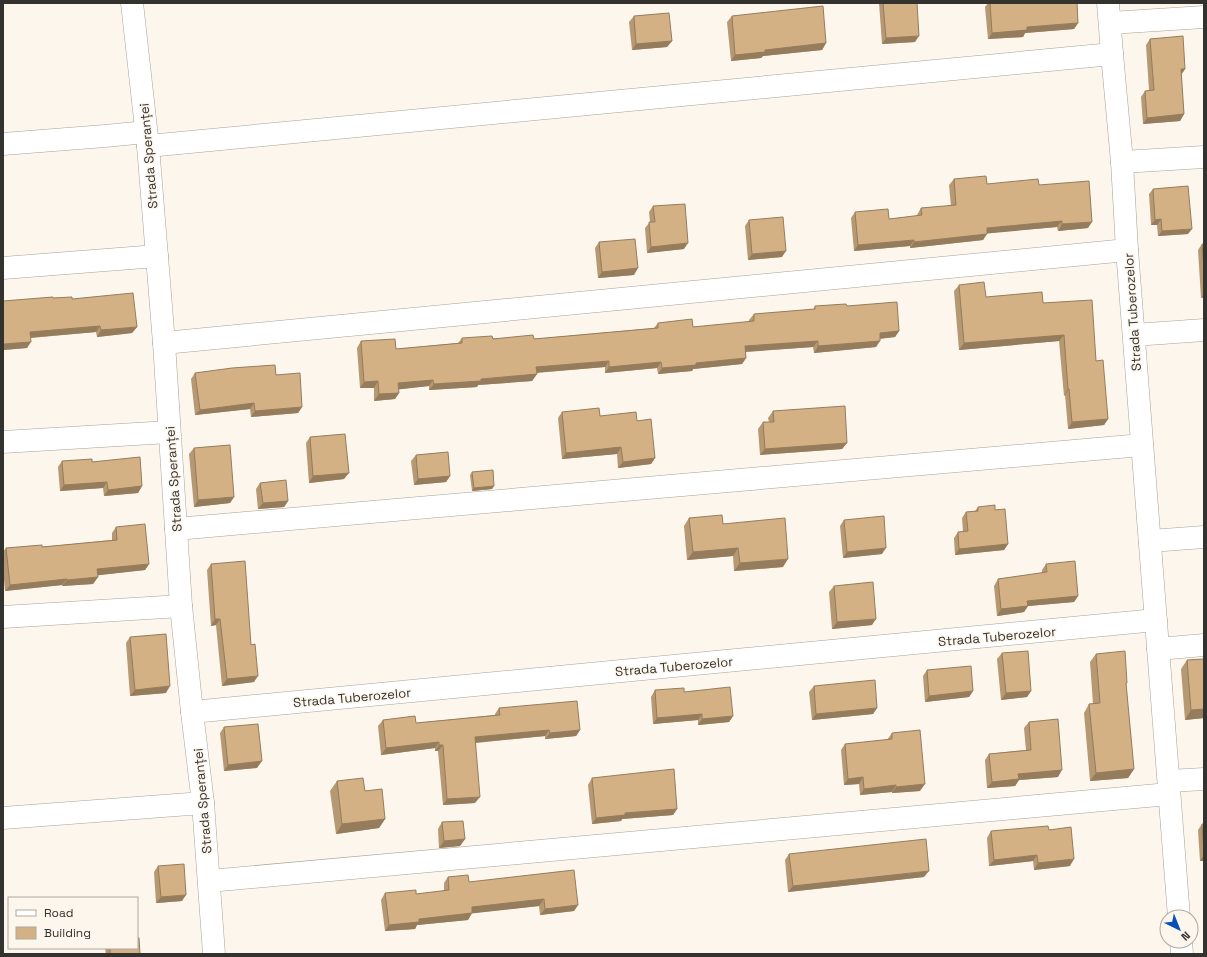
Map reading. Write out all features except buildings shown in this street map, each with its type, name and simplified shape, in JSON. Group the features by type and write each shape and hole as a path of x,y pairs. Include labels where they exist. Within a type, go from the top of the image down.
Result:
{"street":[{"name":"Strada Speranței","path":"132,3 147,139 164,343 181,606 203,803 214,954"},
{"path":"1109,13 1204,17"},
{"name":"Strada Tuberozelor","path":"1109,13 1122,162 1127,250 1178,909"},
{"path":"3,144 105,136 147,139 1112,54"},
{"path":"1122,162 1204,157"},
{"path":"164,343 1127,250"},
{"path":"3,268 157,256"},
{"path":"1134,334 1204,330"},
{"path":"3,442 170,432"},
{"path":"176,529 1142,445"},
{"path":"1150,541 1204,537"},
{"path":"3,617 181,606"},
{"name":"Strada Tuberozelor","path":"192,712 1156,620"},
{"path":"1158,649 1204,645"},
{"path":"209,881 1169,788 1204,779"},
{"path":"3,818 203,803"}]}
